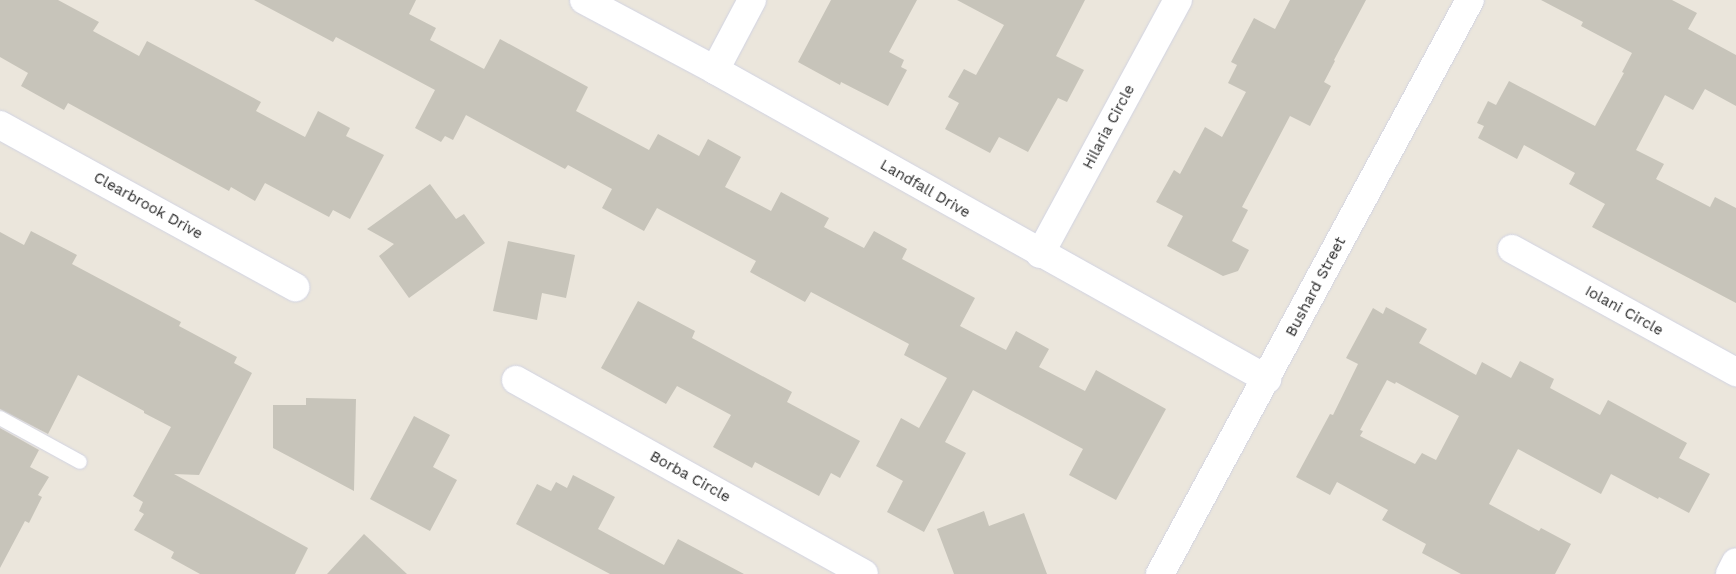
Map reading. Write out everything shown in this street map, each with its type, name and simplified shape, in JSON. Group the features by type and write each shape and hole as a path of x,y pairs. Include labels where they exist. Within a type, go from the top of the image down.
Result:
{"street":[{"name":"Landfall Drive","path":"584,0 715,70 1040,254 1267,379"},
{"path":"715,70 752,0"},
{"name":"Hilaria Circle","path":"1040,254 1178,0"},
{"name":"Bushard Street","path":"1160,574 1470,0"},
{"name":"Clearbrook Drive","path":"0,125 295,287"},
{"name":"Iolani Circle","path":"1512,249 1736,372"},
{"name":"Borba Circle","path":"516,380 864,574"},
{"path":"1730,574 1736,562"}],"lane":[{"path":"0,418 80,462"}],"building":[{"path":"0,0 58,0 99,22 93,31 139,56 147,41 261,102 256,111 305,137 318,111 350,128 346,136 384,155 350,219 333,210 329,217 265,183 255,201 231,187 229,191 68,103 64,110 21,86 28,73 0,57"},
{"path":"254,0 416,0 409,14 436,28 430,40 484,69 500,39 588,87 576,111 649,150 658,134 699,156 708,139 741,157 725,187 771,211 781,192 829,218 824,227 864,248 874,231 907,249 902,259 975,298 960,326 1006,350 1016,331 1049,349 1039,367 1085,391 1096,370 1166,409 1116,500 1069,475 1083,449 973,390 945,442 966,453 924,532 887,512 903,481 876,466 901,418 919,428 947,378 904,355 909,344 811,292 805,302 750,272 756,261 657,208 644,231 602,208 612,189 568,165 565,169 466,115 453,140 445,136 441,142 415,128 435,90 336,37 333,42"},
{"path":"831,0 917,0 889,52 904,60 901,67 907,70 888,106 841,82 840,85 798,62"},
{"path":"957,0 1085,0 1056,56 1084,70 1067,102 1058,98 1028,152 999,137 990,153 945,129 959,103 948,97 964,69 976,75 1004,25"},
{"path":"1290,0 1366,0 1324,82 1331,86 1310,126 1290,116 1242,207 1248,210 1232,241 1249,250 1238,271 1223,276 1167,246 1183,216 1156,202 1174,170 1180,174 1205,127 1222,137 1246,92 1228,83 1237,65 1231,62 1254,18 1275,29"},
{"path":"1541,0 1672,0 1697,13 1688,29 1736,55 1736,106 1705,89 1693,110 1665,95 1636,150 1664,164 1656,179 1710,207 1715,197 1736,208 1736,303 1592,227 1605,204 1569,184 1575,173 1524,145 1517,159 1478,138 1484,126 1477,123 1488,101 1496,105 1509,81 1595,126 1624,73 1622,72 1632,53 1581,26 1583,22"},
{"path":"430,184 456,219 464,214 485,243 409,298 379,256 394,244 367,229"},
{"path":"31,231 77,255 72,264 181,322 179,326 237,357 234,363 252,373 199,475 174,474 308,548 295,574 200,574 171,558 174,552 134,530 144,514 139,511 143,502 133,496 171,427 144,413 144,411 78,375 48,434 0,409 0,232 24,245"},
{"path":"508,241 575,255 566,298 542,293 537,320 493,311"},
{"path":"638,301 695,331 692,338 792,392 787,402 860,441 840,478 831,473 819,496 755,462 752,468 713,447 731,415 677,386 666,404 601,368"},
{"path":"1386,307 1427,329 1419,343 1476,375 1482,362 1511,378 1520,361 1554,379 1550,388 1600,415 1608,400 1687,443 1679,458 1710,474 1689,513 1611,474 1601,494 1518,449 1489,504 1539,531 1541,528 1571,544 1555,574 1461,574 1422,553 1426,544 1382,520 1388,510 1337,482 1330,495 1296,477 1330,414 1333,415 1358,364 1346,358 1373,308 1383,314","holes":["1387,380 1395,384 1396,382 1459,416 1436,460 1422,453 1415,464 1360,436 1363,431 1360,430"]},
{"path":"306,398 356,399 354,491 273,448 273,405 306,405"},
{"path":"414,416 450,435 433,467 457,480 430,531 370,499"},
{"path":"0,428 39,450 30,467 49,477 38,495 42,497 29,523 25,521 0,568"},
{"path":"573,475 615,497 598,529 664,565 678,539 744,574 610,574 516,524 537,484 551,491 556,482 567,488"},
{"path":"984,511 989,526 1024,513 1047,574 954,574 937,529"},
{"path":"364,534 407,574 327,574"}]}
